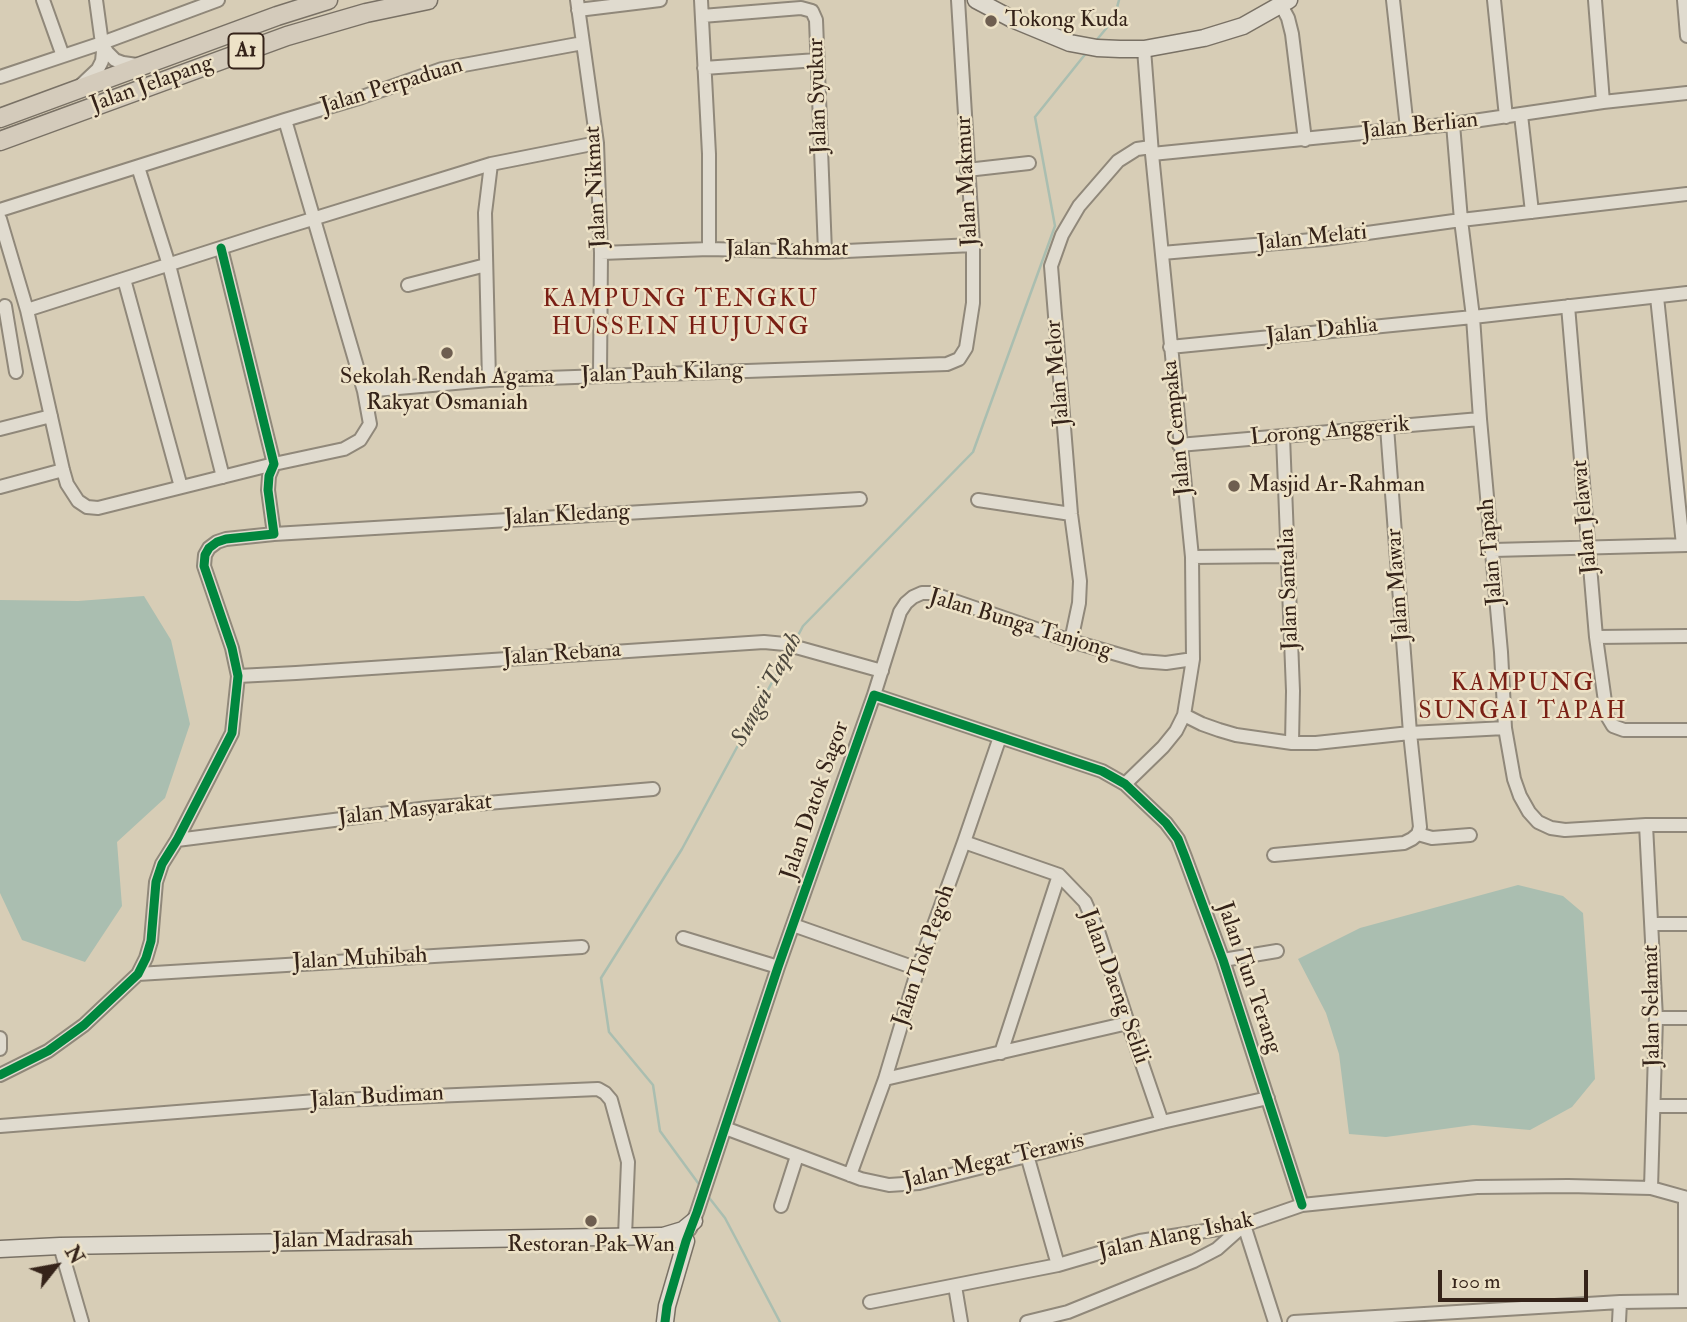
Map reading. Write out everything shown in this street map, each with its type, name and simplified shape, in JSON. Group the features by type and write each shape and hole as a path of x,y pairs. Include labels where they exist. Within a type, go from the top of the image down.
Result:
{"main road":[{"name":"Jalan Jelapang","path":"0,118 277,16 328,0"},
{"name":"Jalan Jelapang","path":"0,141 287,36 366,13 428,0"}],"street":[{"path":"43,0 63,56"},
{"path":"76,90 98,69 102,61 96,0"},
{"path":"0,77 218,0"},
{"path":"577,5 660,0"},
{"path":"701,0 709,154 709,249"},
{"name":"Jalan Makmur","path":"958,0 973,303 967,348 959,359"},
{"path":"976,0 1012,19 1070,43 1120,49 1144,49 1204,38 1243,26 1285,3 1292,34 1305,140"},
{"path":"1393,0 1407,128"},
{"path":"1494,0 1506,117"},
{"path":"1595,0 1603,102"},
{"path":"1684,0 1687,36"},
{"name":"Jalan Nikmat","path":"577,5 597,143 601,253 600,375"},
{"name":"Jalan Syukur","path":"702,16 801,8 812,11 816,20 825,252"},
{"path":"102,43 115,60 123,64 143,66"},
{"name":"Jalan Perpaduan","path":"0,210 362,97 442,69 583,43"},
{"name":"Jalan Cempaka","path":"1125,784 1176,731 1184,715 1193,659 1192,557 1170,347 1144,49"},
{"path":"704,68 817,60"},
{"name":"Jalan Berlian","path":"1152,151 1305,140 1453,124 1603,102 1687,93"},
{"path":"1521,115 1532,212"},
{"path":"0,219 5,250 27,312 63,470 67,484 78,501 87,507 98,508 344,449 360,440 370,424 364,391 285,120"},
{"name":"Jalan Tapah","path":"1453,124 1473,317 1505,728 1514,779 1529,812 1538,822 1551,828 1565,830 1687,825"},
{"path":"16,372 7,313 27,312 491,164 597,143"},
{"name":"Jalan Melor","path":"1071,641 1079,603 1080,581 1071,514 1051,266 1062,235 1079,206 1102,179 1118,161 1133,151 1152,151"},
{"path":"967,170 1029,163"},
{"path":"489,380 485,213 491,164"},
{"path":"138,167 169,265 223,477"},
{"name":"Jalan Melati","path":"1162,253 1324,239 1687,194"},
{"name":"Jalan Rahmat","path":"601,253 709,249 825,252 972,245"},
{"path":"221,248 274,464 269,476 268,490 274,534"},
{"path":"408,285 486,265"},
{"path":"124,279 181,487"},
{"name":"Jalan Dahlia","path":"1170,347 1687,293"},
{"path":"1493,550 1685,545 1657,297"},
{"name":"Jalan Jelawat","path":"1567,306 1596,637 1607,716 1613,726 1624,730 1687,730"},
{"name":"Jalan Pauh Kilang","path":"364,391 489,380 947,364 959,359"},
{"path":"0,429 51,416"},
{"name":"Lorong Anggerik","path":"1180,445 1480,419"},
{"name":"Jalan Mawar","path":"1387,427 1419,831"},
{"name":"Jalan Santalia","path":"1283,436 1293,691 1292,743"},
{"path":"0,488 63,470"},
{"name":"Jalan Kledang","path":"238,676 232,648 204,566 209,548 226,539 860,499"},
{"path":"978,500 1071,514"},
{"path":"1192,557 1289,556"},
{"name":"Jalan Bunga Tanjong","path":"874,695 900,612 906,603 922,593 931,593 1071,641 1140,661 1166,663 1193,659"},
{"path":"1596,637 1687,636"},
{"name":"Jalan Rebana","path":"238,676 764,642 882,671"},
{"path":"0,1075 48,1051 84,1025 138,974 151,941 156,882 162,864 232,733 238,676"},
{"path":"874,695 1083,764 1116,777 1125,784"},
{"name":"Jalan Datok Sagor","path":"686,1241 778,967 874,695"},
{"path":"1184,715 1219,730 1292,743 1505,728"},
{"name":"Jalan Tok Pegoh","path":"850,1175 885,1079 918,969 1000,737"},
{"name":"Jalan Tun Terang","path":"1125,784 1166,823 1178,839 1223,960 1302,1205"},
{"name":"Jalan Masyarakat","path":"177,840 428,808 653,789"},
{"name":"Jalan Selamat","path":"1646,825 1656,1018 1654,1106 1658,1190"},
{"path":"1274,855 1404,842 1412,839 1419,831 1432,838 1470,835"},
{"name":"Jalan Daeng Selili","path":"964,842 1059,876 1085,902 1099,934 1162,1122"},
{"path":"1001,1053 1059,876"},
{"path":"1652,924 1687,924"},
{"path":"793,925 918,969"},
{"path":"683,938 778,967"},
{"name":"Jalan Muhibah","path":"138,974 582,947"},
{"path":"1223,960 1277,951"},
{"path":"1656,1018 1687,1018"},
{"path":"885,1079 1128,1023"},
{"path":"0,1038 0,1049"},
{"name":"Jalan Budiman","path":"0,1126 316,1101 598,1089 611,1100 628,1162 625,1236"},
{"name":"Jalan Megat Terawis","path":"725,1128 860,1179 889,1185 919,1182 1268,1098"},
{"path":"1654,1106 1687,1106"},
{"path":"1027,1155 1058,1265"},
{"path":"780,1206 797,1156"},
{"name":"Jalan Alang Ishak","path":"870,1302 1058,1265 1140,1241 1244,1225 1302,1205 1477,1187 1568,1186 1658,1190 1686,1198"},
{"path":"1294,1322 1620,1302 1686,1301 1686,1198"},
{"path":"655,1236 683,1230 696,1216"},
{"path":"1027,1322 1068,1312 1195,1261 1217,1249 1244,1225 1275,1322"},
{"name":"Jalan Madrasah","path":"0,1249 625,1236 655,1236 686,1241"},
{"path":"655,1236 668,1252 674,1281"},
{"path":"665,1322 686,1241"},
{"path":"60,1246 82,1322"},
{"path":"955,1286 961,1322"},
{"path":"1619,1322 1620,1302"}],"shaded area":[{"path":"144,596 171,640 190,724 165,798 117,842 122,906 85,962 22,940 0,893 0,600 78,601"},
{"path":"1518,885 1563,896 1583,913 1595,1079 1572,1107 1530,1130 1473,1125 1386,1137 1349,1134 1339,1054 1326,1013 1298,959 1360,928"}],"waterway":[{"name":"Sungai Tapah","path":"1095,42 1114,19 1119,0"},
{"name":"Sungai Tapah","path":"794,643 803,626 973,452 1055,226 1035,117 1087,52"},
{"name":"Sungai Tapah","path":"701,1187 660,1131 653,1085 609,1032 601,978 682,849 790,649"},
{"name":"Sungai Tapah","path":"707,1195 725,1218 780,1322"}],"cycle path":[{"path":"0,1075 48,1051 84,1025 138,974 151,941 156,882 162,864 232,733 238,676 232,648 204,566 205,555 209,548 226,539 274,534 268,490 269,476 274,464 221,248"},
{"path":"665,1322 686,1241 778,967 874,695 1102,771 1125,784 1166,823 1178,839 1223,960 1302,1205"}],"place":[{"name":"Tokong Kuda","path":"991,21"},
{"name":"Sekolah Rendah Agama Rakyat Osmaniah","path":"447,353"},
{"name":"Masjid Ar-Rahman","path":"1234,486"},
{"name":"Restoran Pak Wan","path":"591,1221"}],"district":[{"name":"KAMPUNG TENGKU HUSSEIN HUJUNG","path":"681,315"},
{"name":"KAMPUNG SUNGAI TAPAH","path":"1523,699"}]}
